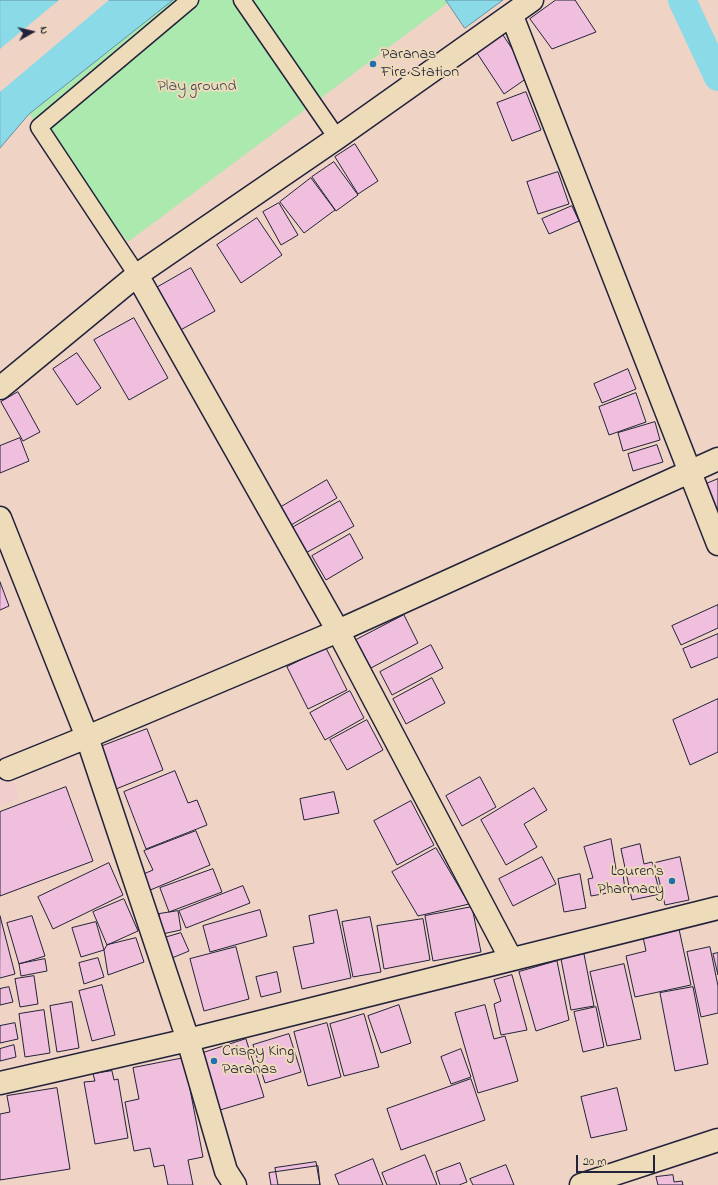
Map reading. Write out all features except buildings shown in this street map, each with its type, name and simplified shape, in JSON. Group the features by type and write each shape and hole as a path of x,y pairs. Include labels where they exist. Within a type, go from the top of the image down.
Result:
{"street":[{"path":"0,388 137,275 337,138 512,16 532,0"},
{"path":"512,16 718,544"},
{"path":"137,275 338,631 511,959"},
{"path":"8,769 87,738 338,631 718,459"},
{"path":"0,518 87,738 188,1040 226,1171 235,1185"},
{"path":"0,1083 188,1040 718,908"},
{"path":"581,1185 718,1140"}],"lane":[{"path":"137,275 39,127 190,0"},
{"path":"242,0 337,138"}],"shaded area":[{"path":"0,748 19,798 0,806"}],"green space":[{"name":"Play ground","path":"173,0 446,0 448,3 128,242 29,114"}],"water":[{"path":"0,0 173,0 29,114 0,148"},
{"path":"446,0 503,0 465,28"}],"pier":[{"path":"59,0 109,0 0,92 0,49"}],"waterway":[{"path":"682,0 718,77"}],"place":[{"name":"Paranas Fire Station","path":"373,64"},
{"name":"Louren's Pharmacy","path":"672,881"},
{"name":"Crispy King Paranas","path":"214,1061"}]}
